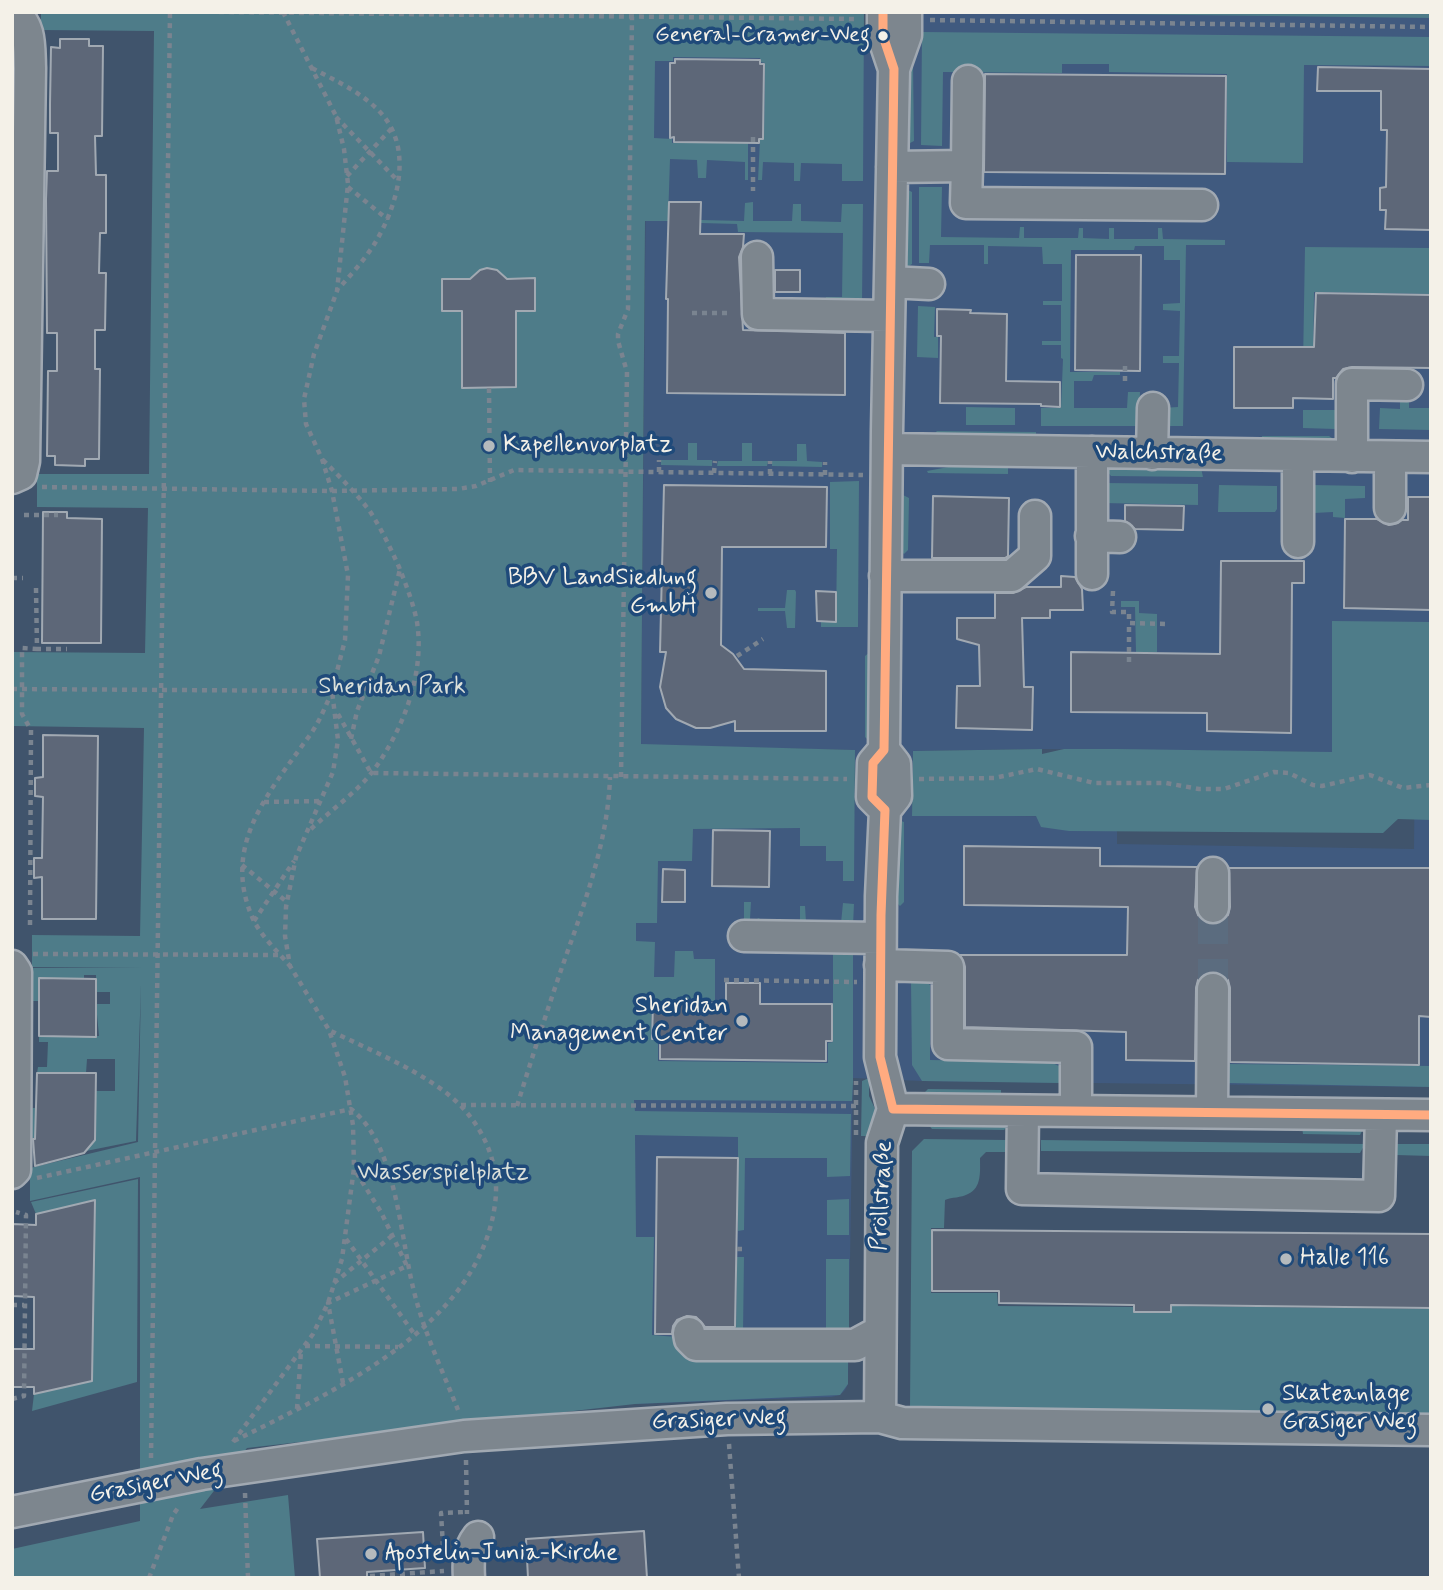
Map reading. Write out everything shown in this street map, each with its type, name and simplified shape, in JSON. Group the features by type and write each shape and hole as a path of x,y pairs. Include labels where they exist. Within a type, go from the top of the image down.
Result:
{"street":[{"path":"12,13 18,16 29,33 30,68 24,461 16,476"},
{"name":"Pröllstraße","path":"880,1418 882,1143 893,1109 880,1057 872,962 885,810 872,796 873,763 884,750 894,69 906,35 895,16"},
{"path":"968,81 966,203 1202,205"},
{"path":"892,167 967,166"},
{"path":"757,257 758,314 817,306 889,316"},
{"path":"890,282 929,284"},
{"path":"1352,457 1352,384 1407,385"},
{"path":"1152,454 1153,408"},
{"path":"1092,573 1106,537 1093,452"},
{"name":"Walchstraße","path":"887,463 1093,452 1431,457"},
{"path":"1298,456 1298,542"},
{"path":"1390,457 1390,508"},
{"path":"885,576 1012,576 1035,556 1035,516"},
{"path":"1213,873 1213,907"},
{"path":"744,936 872,962 948,967 948,1044 1076,1047 1076,1111"},
{"path":"21,960 16,972 15,1170 24,1176"},
{"path":"1212,1112 1213,989"},
{"path":"893,1109 1431,1115"},
{"path":"1023,1111 1022,1189 1379,1196 1381,1115"},
{"path":"689,1334 696,1345 855,1345 879,1332"},
{"name":"Grasiger Weg","path":"12,1511 202,1474 464,1436 727,1419 880,1418 902,1423 1431,1430"},
{"path":"457,1574 475,1541"}],"path":[{"path":"151,1484 170,12"},
{"path":"219,12 632,17 895,16 1431,27"},
{"path":"149,1578 173,1515 202,1474 234,1442 313,1334 328,1303 342,1259 354,1168 351,1109 345,1077 329,1030 290,967 254,921 244,892 242,865 245,845 264,802 279,776 308,738 332,691 345,640 348,575 332,491 322,459 306,424 304,400 314,354 337,291 347,176 336,116 283,13"},
{"path":"621,777 627,372 618,341 628,309 632,17"},
{"path":"311,68 369,101 392,128 400,161 399,182 387,219 375,244 337,291"},
{"path":"336,116 399,182"},
{"path":"347,176 392,128"},
{"path":"753,137 753,191"},
{"path":"348,187 387,219"},
{"path":"692,313 758,314"},
{"path":"1125,366 1125,385"},
{"path":"489,388 489,481"},
{"path":"309,831 371,774 401,722 416,674 417,622 400,569 389,544 370,513 322,459"},
{"path":"659,460 659,472"},
{"path":"715,461 715,473"},
{"path":"770,461 770,474"},
{"path":"825,462 825,475"},
{"path":"16,476 37,487 353,491 458,489 489,481 514,470 825,475 887,463"},
{"path":"24,515 58,515"},
{"path":"351,739 357,711 383,643 400,569"},
{"path":"12,578 23,578"},
{"path":"36,588 37,649"},
{"path":"1129,662 1129,623 1169,624"},
{"path":"737,656 763,639"},
{"path":"30,925 31,730 22,714 22,648 67,649"},
{"path":"12,689 332,691"},
{"path":"254,921 296,858 334,772 338,740 332,691"},
{"path":"336,710 371,774"},
{"path":"910,780 945,777 994,778 1037,769 1094,783 1167,783 1199,789 1224,789 1274,772 1289,773 1313,785 1322,786 1370,775 1403,788 1431,785"},
{"path":"371,774 855,779"},
{"path":"517,1106 587,896 610,801 610,777"},
{"path":"264,802 322,802"},
{"path":"290,967 285,936 287,901 296,858"},
{"path":"242,865 287,901"},
{"path":"21,960 159,954 281,955"},
{"path":"724,980 872,962"},
{"path":"234,1442 343,1383 415,1335 448,1304 466,1280 483,1250 494,1213 496,1184 492,1158 477,1125 460,1105 429,1082 329,1030"},
{"path":"460,1105 856,1107"},
{"path":"24,1176 351,1109"},
{"path":"351,1109 368,1125 382,1153 396,1199 407,1266 425,1326 463,1421 467,1512 475,1541"},
{"path":"354,1168 407,1266"},
{"path":"12,1399 24,1396 26,1214 16,1212"},
{"path":"334,1283 393,1236"},
{"path":"345,1239 415,1335"},
{"path":"737,1249 744,1249"},
{"path":"328,1303 407,1266"},
{"path":"328,1303 343,1383"},
{"path":"12,1305 24,1305"},
{"path":"302,1348 398,1348"},
{"path":"297,1410 302,1348"},
{"path":"727,1419 739,1578"},
{"path":"234,1442 255,1447 263,1490 243,1493 248,1578"},
{"path":"370,1576 457,1574"}],"shaded area":[{"path":"923,12 1431,12 1431,1087 853,1078 848,1384 845,1390 840,1395 831,1397 635,1404 634,1076 637,809 854,814 855,756 854,750 641,745 647,43 864,44 922,32","holes":["1042,749 1415,753 1414,849 1117,844 1117,817 912,815 913,751"]}],"green space":[{"name":"Sheridan Park","path":"41,12 864,12 863,181 842,181 842,164 801,163 800,181 794,181 794,163 763,162 762,180 758,180 760,140 764,139 765,63 761,62 760,58 673,57 673,61 655,61 654,138 672,139 672,143 748,143 748,180 745,180 745,162 707,160 706,178 698,178 697,160 670,159 668,221 645,221 641,744 855,750 854,881 843,881 843,861 826,861 826,846 800,846 800,828 693,829 692,861 658,861 657,923 636,923 636,941 655,942 654,977 674,977 675,951 693,951 694,959 715,959 715,1001 652,1001 651,1039 658,1040 658,1061 828,1063 828,1043 833,1042 833,945 853,945 852,1101 634,1100 635,1111 851,1114 850,1176 827,1177 827,1158 745,1158 744,1230 738,1231 738,1137 635,1135 636,1237 654,1237 652,1335 848,1351 848,1384 840,1395 635,1404 247,1448 200,1509 288,1495 295,1578 12,1578 12,1549 140,1521 140,1177 30,1201 30,1168 138,1142 141,984 136,1141 86,1151 91,1141 29,1139 28,1108 37,1108 95,1091 115,1091 115,1059 87,1059 86,1073 37,1073 38,1067 47,1067 48,1042 39,1042 39,1036 99,1036 96,1004 110,1004 110,992 96,992 96,975 84,975 84,979 39,978 39,1001 30,1001 30,968 141,968 32,967 32,935 140,936 144,728 12,726 12,652 145,653 148,508 37,507 37,474 149,474 154,31 41,30"},
{"path":"948,12 1431,12 1431,18"},
{"path":"922,32 1431,37 1431,66 1304,65 1303,163 1227,162 1227,74 1109,72 1109,64 1062,64 1062,73 943,72 942,146 921,145"},
{"path":"913,63 914,141 908,144 905,140 906,88"},
{"path":"919,187 942,187 941,237 1019,238 1020,227 1024,227 1024,238 1078,238 1079,228 1083,228 1083,238 1109,239 1109,228 1114,228 1114,239 1158,239 1158,228 1162,228 1163,239 1225,240 1225,245 1186,245 1183,426 1162,426 1162,408 1178,407 1179,363 1163,363 1163,356 1179,356 1180,311 1163,310 1163,304 1180,303 1180,260 1164,260 1164,246 1135,246 1134,250 1071,250 1070,372 1120,372 1120,375 1094,375 1092,381 1074,381 1074,408 1127,408 1128,392 1140,392 1139,426 1041,426 1041,408 1061,408 1061,345 1042,345 1042,341 1061,341 1061,305 1043,305 1043,301 1062,301 1062,264 1043,264 1042,247 988,246 988,264 984,264 984,245 930,245 929,263 919,263"},
{"path":"906,189 912,192 912,264 907,267 903,264"},
{"path":"753,202 753,221 792,221 793,204 801,204 801,221 841,222 842,204 863,204 862,303 825,303 826,297 842,297 843,233 738,232 737,224 701,223 701,220 744,221 745,203"},
{"path":"1305,247 1431,248 1431,294 1314,292 1313,366 1303,365"},
{"path":"918,306 935,307 934,337 938,337 938,358 917,357"},
{"path":"1400,390 1409,390 1409,408 1431,408 1431,430 1379,429 1380,408 1400,409"},
{"path":"966,407 1015,408 1015,425 966,425"},
{"path":"1303,410 1335,410 1335,429 1303,428"},
{"path":"937,431 1036,432 1036,441 931,437"},
{"path":"1262,436 1329,436 1335,440 1331,444 1261,444"},
{"path":"688,443 697,443 697,460 712,460 712,466 661,465 661,460 688,460"},
{"path":"742,443 752,443 752,461 768,461 767,466 717,466 718,461 742,461"},
{"path":"797,444 806,444 807,461 822,462 822,467 772,466 772,461 797,461"},
{"path":"959,465 1008,466 1008,474 927,471"},
{"path":"1112,467 1201,468 1203,477 1111,476 1107,471"},
{"path":"859,481 858,627 821,627 821,621 836,621 837,549 830,549 830,482"},
{"path":"1104,483 1198,484 1198,505 1103,503"},
{"path":"1219,485 1277,486 1277,509 1275,512 1218,512"},
{"path":"1312,485 1365,486 1365,498 1345,499 1345,518 1333,517 1333,512 1314,513 1311,509"},
{"path":"903,495 909,498 908,550 904,554 900,550"},
{"path":"787,590 796,592 795,628 787,628 785,611 758,611 758,608 785,608"},
{"path":"1121,601 1139,601 1139,613 1157,614 1157,652 1136,652 1135,607 1121,607"},
{"path":"1332,621 1431,622 1431,820 1398,819 1383,833 1069,831 1041,827 1036,816 912,816 913,751 1042,749 1042,754 1064,749 1332,752"},
{"path":"870,652 873,656 873,706 867,739 865,656"},
{"path":"901,821 904,822 904,902 900,906 895,901 896,848"},
{"path":"744,902 751,902 750,919 756,921 758,918 765,921 800,922 800,906 805,906 806,922 841,923 843,903 854,904 853,926 744,925"},
{"path":"911,982 927,982 930,985 930,1060 1050,1062 1059,1066 1059,1083 922,1081 912,1065"},
{"path":"1228,1064 1431,1066 1431,1087 1228,1083"},
{"path":"869,1078 869,1096 878,1115 870,1136 861,1136 862,1081"},
{"path":"928,1089 1001,1090 1001,1097 936,1097 923,1094"},
{"path":"926,1122 1005,1122 1007,1127 1004,1130 932,1129"},
{"path":"1302,1127 1359,1127 1362,1131 1360,1135 1303,1134"},
{"path":"924,1139 1006,1140 1006,1152 986,1152 980,1158 979,1179 973,1191 945,1200 944,1228 931,1228 931,1293 997,1293 998,1306 1133,1307 1134,1313 1171,1313 1172,1306 1431,1309 1431,1423 919,1415 910,1407 912,1151"},
{"path":"1041,1140 1365,1144 1360,1153 1041,1151"},
{"path":"1396,1144 1431,1144 1431,1156 1396,1155"},
{"path":"138,1179 137,1382 32,1411 34,1394 92,1381 95,1200 36,1214 31,1202"},
{"path":"849,1199 849,1235 827,1235 827,1200"},
{"path":"737,1257 744,1257 743,1333 736,1333"},
{"path":"826,1259 849,1259 849,1328 826,1328"}],"building":[{"path":"60,39 89,39 89,46 103,46 102,136 95,136 96,175 106,175 106,233 100,233 99,273 106,273 105,330 95,330 95,369 100,369 99,459 85,459 85,466 55,465 55,456 47,456 48,371 57,371 57,333 47,333 46,199 47,171 58,171 58,133 50,133 50,104 51,47 60,48"},
{"path":"675,59 760,60 760,64 764,64 763,139 759,139 759,143 674,142 674,137 670,138 670,63 675,63"},
{"path":"1318,67 1431,69 1431,230 1385,229 1386,210 1380,210 1380,188 1386,187 1387,130 1381,130 1381,91 1317,91"},
{"path":"985,74 1226,76 1225,174 984,172"},
{"path":"669,202 701,202 700,234 744,234 739,257 743,330 845,333 845,395 667,393"},
{"path":"1076,255 1141,255 1140,371 1075,370"},
{"path":"480,270 497,270 507,279 535,278 535,311 516,311 516,387 462,388 462,311 442,311 442,279 470,279"},
{"path":"775,270 800,270 800,292 775,292"},
{"path":"1316,293 1431,295 1431,368 1352,367 1343,369 1333,378 1333,399 1293,398 1293,408 1234,408 1234,347 1314,347"},
{"path":"937,309 1007,314 1006,381 1060,382 1060,407 1041,404 940,403 941,336 937,336"},
{"path":"664,485 827,487 826,547 722,547 721,645 733,654 744,669 826,671 826,731 735,731 735,721 710,728 696,728 676,719 666,708 660,687 666,652 660,652"},
{"path":"933,496 1009,498 1008,556 932,558"},
{"path":"1408,497 1431,497 1431,610 1344,608 1345,519 1377,519 1389,525 1408,520"},
{"path":"1125,505 1184,506 1183,530 1135,529 1125,521"},
{"path":"43,512 67,512 67,518 102,519 101,643 42,643"},
{"path":"1221,561 1304,561 1304,583 1292,583 1291,733 1207,731 1207,713 1071,712 1071,652 1220,654"},
{"path":"1061,576 1075,577 1082,589 1083,610 1050,610 1050,618 1022,618 1024,687 1033,687 1032,730 956,728 957,686 980,686 979,645 957,639 957,618 995,618 995,593 1013,593 1026,587 1061,587"},
{"path":"816,591 836,592 836,622 817,621"},
{"path":"43,735 98,736 96,919 42,919 42,877 34,878 34,858 42,858 43,797 35,796 35,778 43,777"},
{"path":"713,830 770,831 769,887 712,886"},
{"path":"964,846 1100,848 1100,866 1197,867 1195,907 1204,922 1212,924 1221,922 1228,915 1229,868 1431,868 1431,1017 1419,1016 1419,1065 1230,1062 1230,988 1228,980 1222,974 1214,972 1204,974 1198,980 1196,988 1195,1061 1126,1060 1126,1032 965,1027 965,967 960,955 1127,955 1128,907 964,905"},
{"path":"663,869 685,870 685,902 662,902"},
{"path":"39,978 96,979 96,1037 39,1036"},
{"name":"Sheridan Management Center","path":"726,983 760,983 760,1004 832,1004 832,1041 826,1041 826,1061 660,1059 660,1039 652,1039 653,1003 726,1003"},
{"path":"37,1073 96,1073 95,1140 84,1153 35,1166 33,1139"},
{"path":"657,1157 738,1158 735,1327 705,1327 696,1317 687,1316 677,1320 672,1334 655,1334"},
{"path":"95,1200 92,1381 34,1394 34,1387 12,1387 12,1349 34,1349 34,1297 12,1296 12,1224 36,1225 36,1214"},
{"path":"932,1230 1431,1234 1431,1308 1171,1305 1171,1312 1134,1312 1134,1305 999,1303 999,1291 932,1291"},
{"path":"644,1531 647,1578 528,1578 526,1539"},
{"name":"Apostelin-Junia-Kirche","path":"423,1532 425,1568 367,1572 367,1578 320,1578 317,1539"}],"tunnel":[{"path":"1213,907 1213,989"}],"transit line":[{"path":"883,12 883,36 894,69 884,750 873,763 872,797 885,810 880,1057 893,1109"},
{"path":"893,1109 1431,1115"}],"place":[{"name":"General-Cramer-Weg","path":"883,36"},
{"name":"Kapellenvorplatz","path":"489,446"},
{"name":"BBV LandSiedlung GmbH","path":"711,593"},
{"name":"Sheridan Management Center","path":"742,1021"},
{"name":"Halle 116","path":"1286,1259"},
{"name":"Skateanlage Grasiger Weg","path":"1268,1409"},
{"name":"Apostelin-Junia-Kirche","path":"371,1554"}],"park label":[{"name":"Wasserspielplatz","path":"443,1174"}]}
